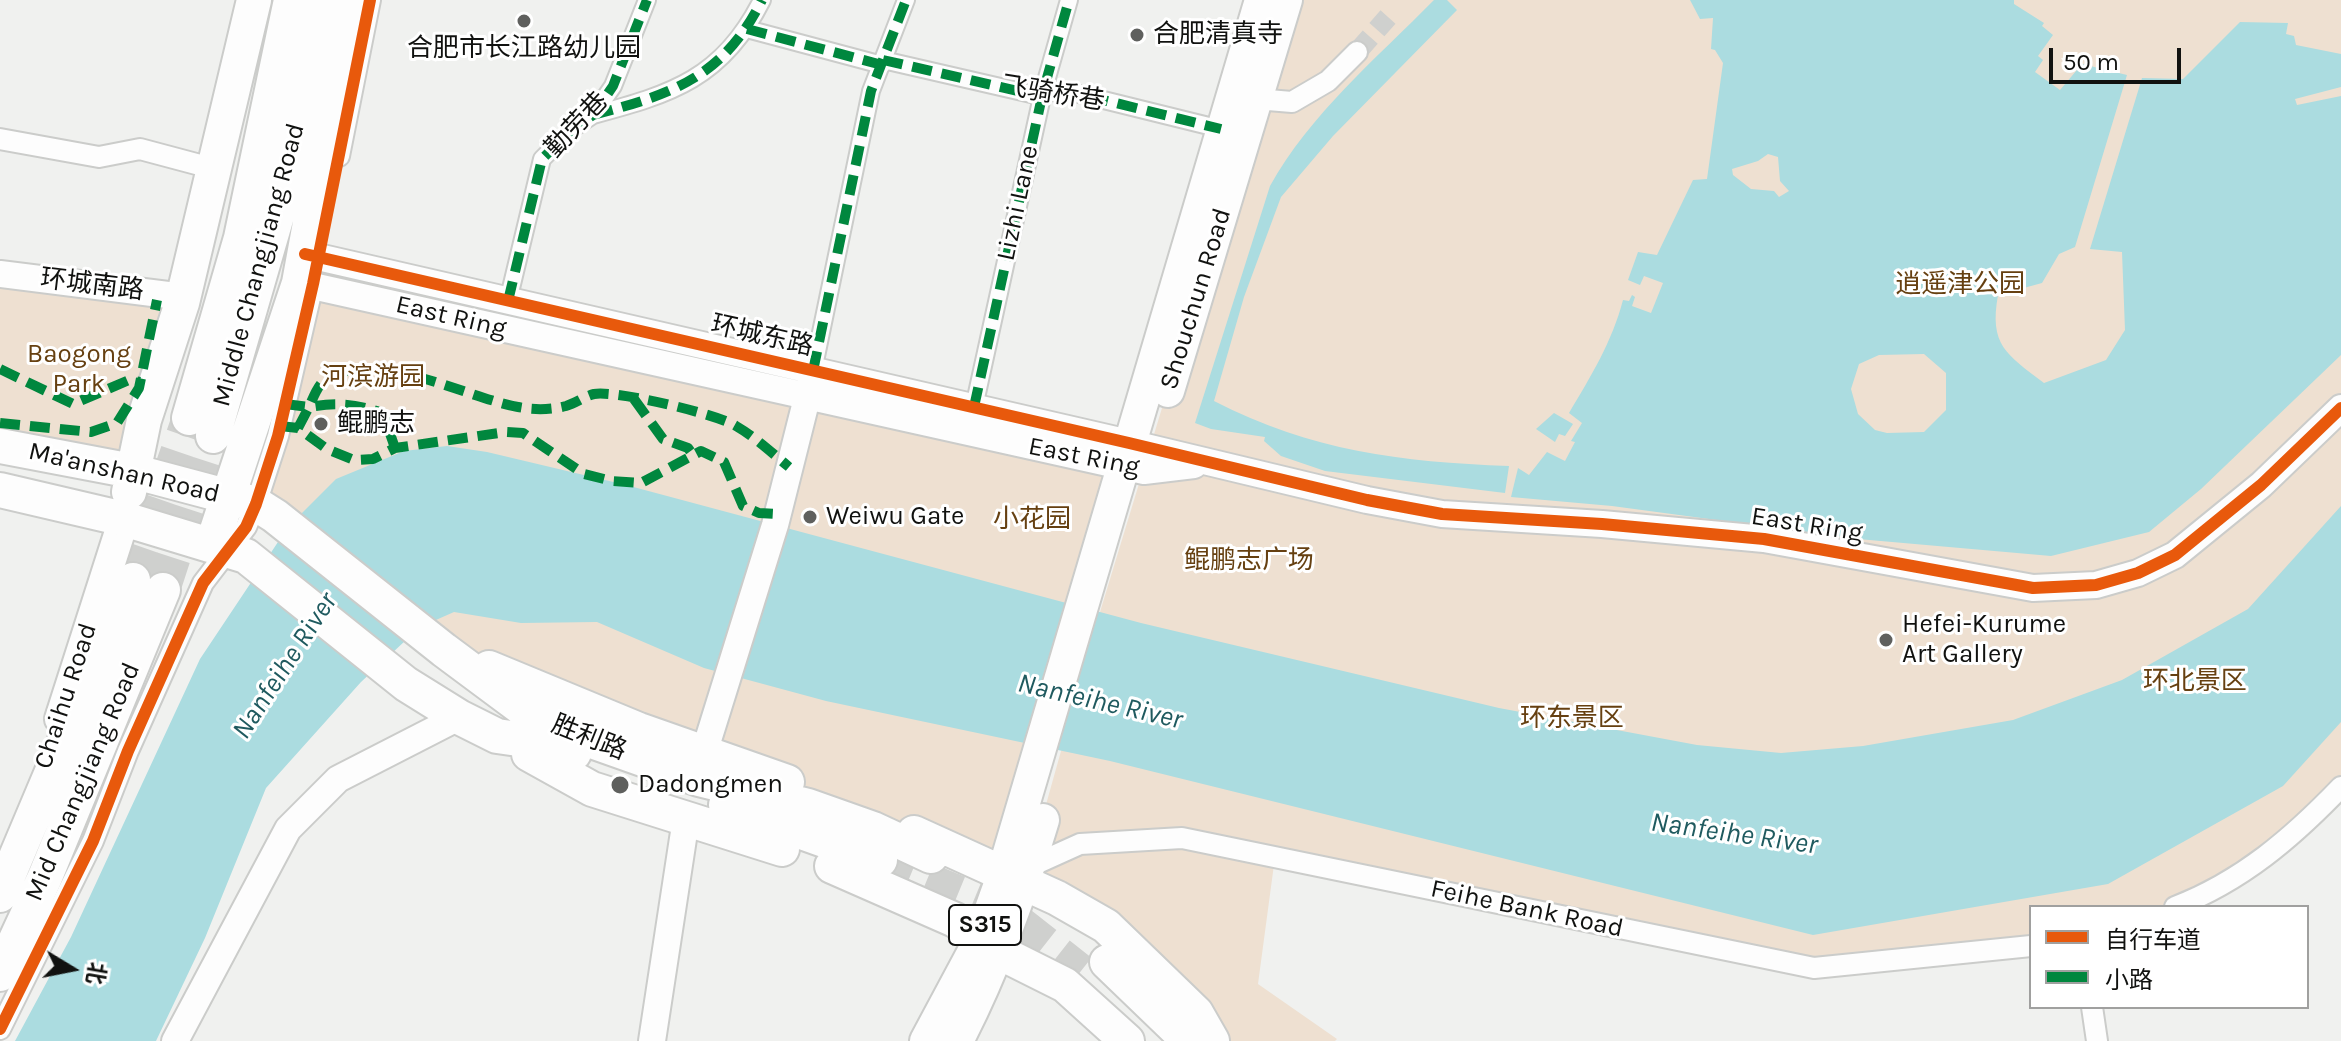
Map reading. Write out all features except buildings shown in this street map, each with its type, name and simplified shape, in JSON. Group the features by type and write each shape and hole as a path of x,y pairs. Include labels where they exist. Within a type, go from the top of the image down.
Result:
{"highway":[{"path":"124,519 144,420 184,297 254,0"},
{"name":"Middle Changjiang Road","path":"291,0 201,427 278,212 322,0"},
{"path":"229,550 309,270 351,0"},
{"name":"Ma'anshan Road","path":"0,446 132,471 242,500 288,527 444,650"},
{"name":"Ma'anshan Road","path":"0,490 124,519 229,550"},
{"name":"胜利路","path":"229,550 406,684 497,736 539,742 623,768 880,860"},
{"name":"Mid Changjiang Road","path":"0,895 148,585 45,877 0,974"},
{"path":"444,650 639,730 773,776 1019,875 1106,926 1196,1013 1212,1041"},
{"name":"胜利路","path":"444,650 526,711 572,734 699,779 808,806 873,829 931,856"},
{"path":"497,736 592,789 806,857 867,880 955,920 989,946 1065,985 1127,1041"},
{"path":"1150,1041 1094,966 1189,1041"}],"main road":[{"name":"Shouchun Road","path":"1019,875 1036,805 1136,457 1221,129 1261,0"},
{"name":"Shouchun Road","path":"1136,457 1286,0"},
{"name":"Chaihu Road","path":"0,870 29,805 57,728 124,519"},
{"name":"S315","path":"926,1041 989,946 1019,875"},
{"name":"S315","path":"957,1041 986,985 989,946"}],"street":[{"path":"309,270 370,0"},
{"name":"勤劳巷","path":"508,301 542,159 572,129 593,115 613,86 647,0"},
{"path":"593,115 673,91 706,71 747,29 762,0"},
{"path":"704,753 775,525 813,371 871,91 906,0"},
{"name":"Lizhi Lane","path":"974,407 1043,92 1069,0"},
{"name":"飞骑桥巷","path":"747,29 1031,94 1067,91 1221,129"},
{"path":"1256,99 1292,102 1328,81 1357,52"},
{"path":"0,139 99,157 140,149 215,169"},
{"name":"环城东路","path":"309,270 508,301 974,407 1136,457"},
{"name":"East Ring","path":"309,270 807,397 1136,457 1209,464 1442,514 1602,524 1764,539 2033,588 2096,585 2138,573 2175,555 2261,485 2341,408"},
{"name":"环城南路","path":"0,274 184,297"},
{"path":"0,1029 93,841 128,751 203,583 229,550"},
{"path":"175,1041 288,829 338,779 459,717"},
{"path":"2180,905 2253,867 2304,826 2341,787"},
{"path":"652,1041 686,819"},
{"name":"Feihe Bank Road","path":"1019,875 1080,844 1182,838 1814,968 2029,946"},
{"path":"2092,1009 2097,1041"}],"green space":[{"path":"1286,0 2341,0 2341,787 2304,826 2178,905 2029,905 2029,946 1814,968 1275,857 1258,984 1337,1039 1212,1041 1196,1013 1024,883 1100,612"},
{"name":"Baogong Park","path":"0,281 182,303 132,471 0,446"},
{"path":"313,284 1123,466 1003,875 444,650 256,504"}],"water":[{"path":"1434,0 1447,0 1457,10 1333,136 1281,197 1244,297 1214,401 1286,432 1357,451 1431,461 1509,466 1505,493 1325,471 1281,456 1264,441 1265,437 1211,429 1195,423 1270,186 1324,111"},
{"path":"1690,0 2014,0 2014,4 2044,23 2042,26 2053,35 2038,56 2043,60 2035,72 2060,90 2082,64 2127,75 2075,247 2059,254 2042,283 1998,295 1996,326 2003,347 2044,383 2106,360 2125,330 2122,252 2090,249 2142,78 2183,79 2240,22 2288,23 2286,34 2294,36 2296,45 2341,54 2341,87 2295,99 2297,105 2341,96 2341,355 2201,489 2149,532 2051,556 1858,539 1612,506 1511,497 1518,468 1529,475 1547,452 1565,461 1575,442 1571,441 1582,423 1569,413 1607,344 1623,300 1629,301 1632,295 1635,297 1632,306 1651,313 1663,283 1644,276 1640,285 1628,280 1638,252 1657,255 1693,180 1707,179 1723,63 1711,49 1713,18 1700,19","holes":["1768,154 1778,157 1780,181 1789,191 1779,197 1774,191 1751,189 1733,175 1732,169 1758,161","1924,354 1946,373 1946,410 1924,432 1887,433 1875,430 1858,414 1851,389 1859,364 1879,355"]},
{"path":"1554,413 1573,424 1565,436 1559,434 1555,442 1536,429"},
{"name":"Nanfeihe River","path":"447,446 487,452 626,485 1141,623 1499,708 1697,745 1781,753 1863,746 2013,720 2122,680 2248,609 2341,506 2341,722 2283,786 2108,884 1813,935 1110,761 826,701 704,668 597,622 521,623 454,612 420,627 361,682 266,788 205,938 156,1041 15,1041 71,937 200,659 288,527 336,479 404,451"}],"tunnel":[{"path":"1357,52 1388,17"},
{"path":"133,580 189,418"},
{"path":"163,590 213,436"},
{"path":"880,860 1006,912 1081,971"}],"marked path":[{"path":"508,301 542,159 572,129 593,115 613,86 647,0"},
{"path":"593,115 647,99 692,79 730,48 762,0"},
{"path":"813,371 871,91 906,0"},
{"path":"974,407 1043,92 1069,0"},
{"path":"747,29 882,65"},
{"path":"883,60 1031,94 1067,91 1221,129"},
{"path":"0,423 91,432 117,423 139,388 157,300"},
{"path":"0,369 73,404 129,380 140,382"},
{"path":"285,404 309,407 319,386 329,377 349,370 373,369 424,378 530,409 570,405 594,394 623,396 666,404 725,421 750,435 789,467"},
{"path":"634,399 663,439 688,448 693,455"},
{"path":"298,428 309,407 338,404 364,408 383,413 395,448"},
{"path":"280,426 298,428 327,449 354,460 373,459 395,448 506,432 523,433 584,474 612,481 641,483 701,451 724,462 743,506 759,513 777,514"}],"cycle path":[{"path":"0,1029 93,841 128,751 203,583 246,527 256,504 278,436 313,284 370,0"},
{"path":"305,254 1367,500 1442,514 1602,524 1764,539 2033,588 2096,585 2138,573 2175,555 2261,485 2341,408"}],"place":[{"name":"合肥市长江路幼儿园","path":"524,21"},
{"name":"合肥清真寺","path":"1137,35"},
{"name":"鲲鹏志","path":"321,424"},
{"name":"Weiwu Gate","path":"810,517"},
{"name":"Hefei-Kurume Art Gallery","path":"1886,640"},
{"name":"Dadongmen","path":"620,785"}],"park label":[{"name":"逍遥津公园","path":"1960,285"},
{"name":"河滨游园","path":"373,378"},
{"name":"小花园","path":"1032,520"},
{"name":"鲲鹏志广场","path":"1249,561"},
{"name":"环北景区","path":"2195,682"},
{"name":"环东景区","path":"1572,719"}]}
